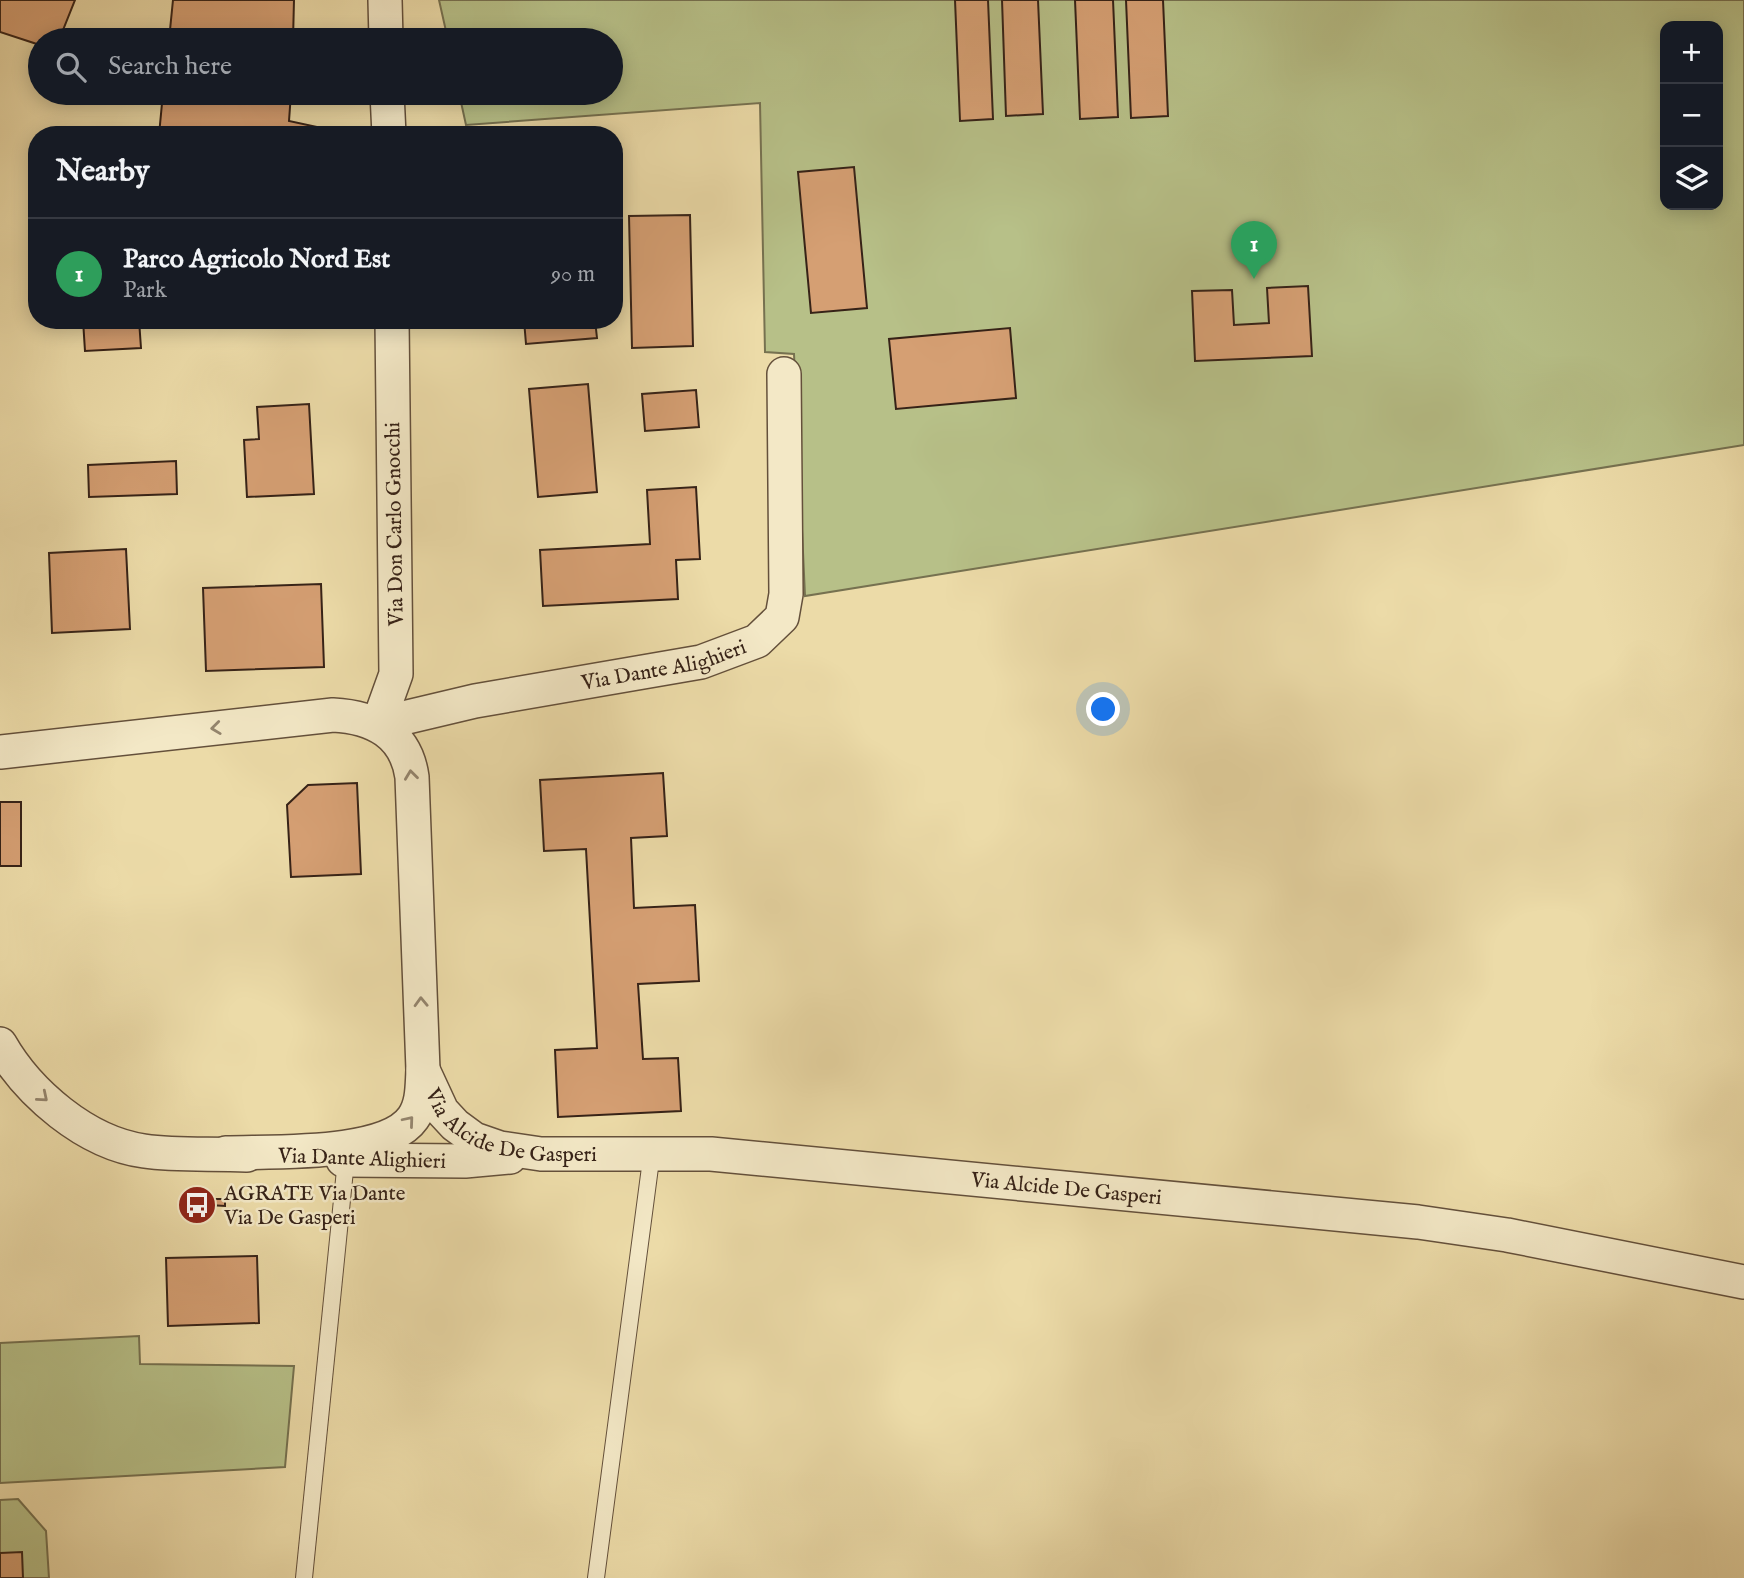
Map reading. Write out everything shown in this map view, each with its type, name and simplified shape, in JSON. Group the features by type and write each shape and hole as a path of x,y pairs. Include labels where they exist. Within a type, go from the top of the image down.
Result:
{"street":[{"path":"385,0 386,28"},
{"path":"388,105 389,126"},
{"name":"Via Don Carlo Gnocchi","path":"378,724 396,674 392,329"},
{"name":"Via Dante Alighieri","path":"378,724 475,701 701,662 757,641 782,617 786,594 785,374"},
{"name":"Via Dante Alighieri","path":"0,752 320,716 358,717 378,724 403,749 412,778 423,1070 418,1110 406,1126 388,1137 339,1147 226,1153 157,1153 117,1144 83,1126 41,1095 16,1071 0,1044"},
{"name":"Via Alcide De Gasperi","path":"423,1070 442,1111 464,1133 500,1148 541,1154 712,1154 1418,1222 1507,1235 1744,1282"},
{"name":"Via Dante Alighieri","path":"226,1153 346,1160 465,1161 541,1154"}],"lane":[{"path":"596,1578 652,1152"},
{"path":"303,1578 346,1160"}],"green space":[{"path":"439,0 1744,0 1744,445 805,596 794,354 765,352 760,103 466,125 462,105 623,105 623,28 445,28"},
{"path":"139,1336 140,1364 294,1366 285,1467 0,1483 0,1343"},
{"path":"18,1499 46,1531 49,1578 0,1578 0,1500"}],"building":[{"path":"0,0 75,0 64,28 28,28 28,41 0,32"},
{"path":"173,0 294,0 293,28 170,28"},
{"path":"955,0 988,0 993,119 960,121"},
{"path":"1002,0 1038,0 1043,114 1006,116"},
{"path":"1075,0 1113,0 1118,117 1080,119"},
{"path":"1126,0 1163,0 1168,116 1131,118"},
{"path":"162,105 290,105 289,121 312,126 160,126"},
{"path":"854,167 867,308 811,313 798,172"},
{"path":"690,215 693,346 632,348 629,216"},
{"path":"1308,286 1312,356 1195,361 1192,291 1232,290 1234,325 1269,323 1267,288"},
{"path":"1010,328 1016,398 896,409 889,339"},
{"path":"84,329 140,329 141,348 85,351"},
{"path":"525,329 596,329 597,338 526,344"},
{"path":"588,384 597,492 538,497 529,389"},
{"path":"696,390 699,427 645,431 642,394"},
{"path":"309,404 314,494 247,497 244,440 259,439 257,407"},
{"path":"176,461 177,494 89,497 88,465"},
{"path":"696,487 700,559 676,560 678,599 543,606 540,550 650,544 647,490"},
{"path":"126,549 130,629 52,633 49,553"},
{"path":"321,584 324,667 206,671 203,588"},
{"path":"663,773 667,836 631,838 634,908 695,905 699,981 638,984 643,1059 678,1058 681,1111 558,1117 555,1050 597,1048 586,849 544,851 540,780"},
{"path":"357,783 361,874 291,877 287,805 308,785"},
{"path":"0,802 21,802 21,866 0,866"},
{"path":"209,1199 225,1199 225,1206 209,1205"},
{"path":"257,1256 259,1323 168,1326 166,1258"},
{"path":"22,1552 23,1578 0,1578 0,1553"}],"place":[{"name":"Parco Agricolo Nord Est","path":"1254,279"},
{"name":"AGRATE Via Dante Via De Gasperi","path":"197,1205"}]}
